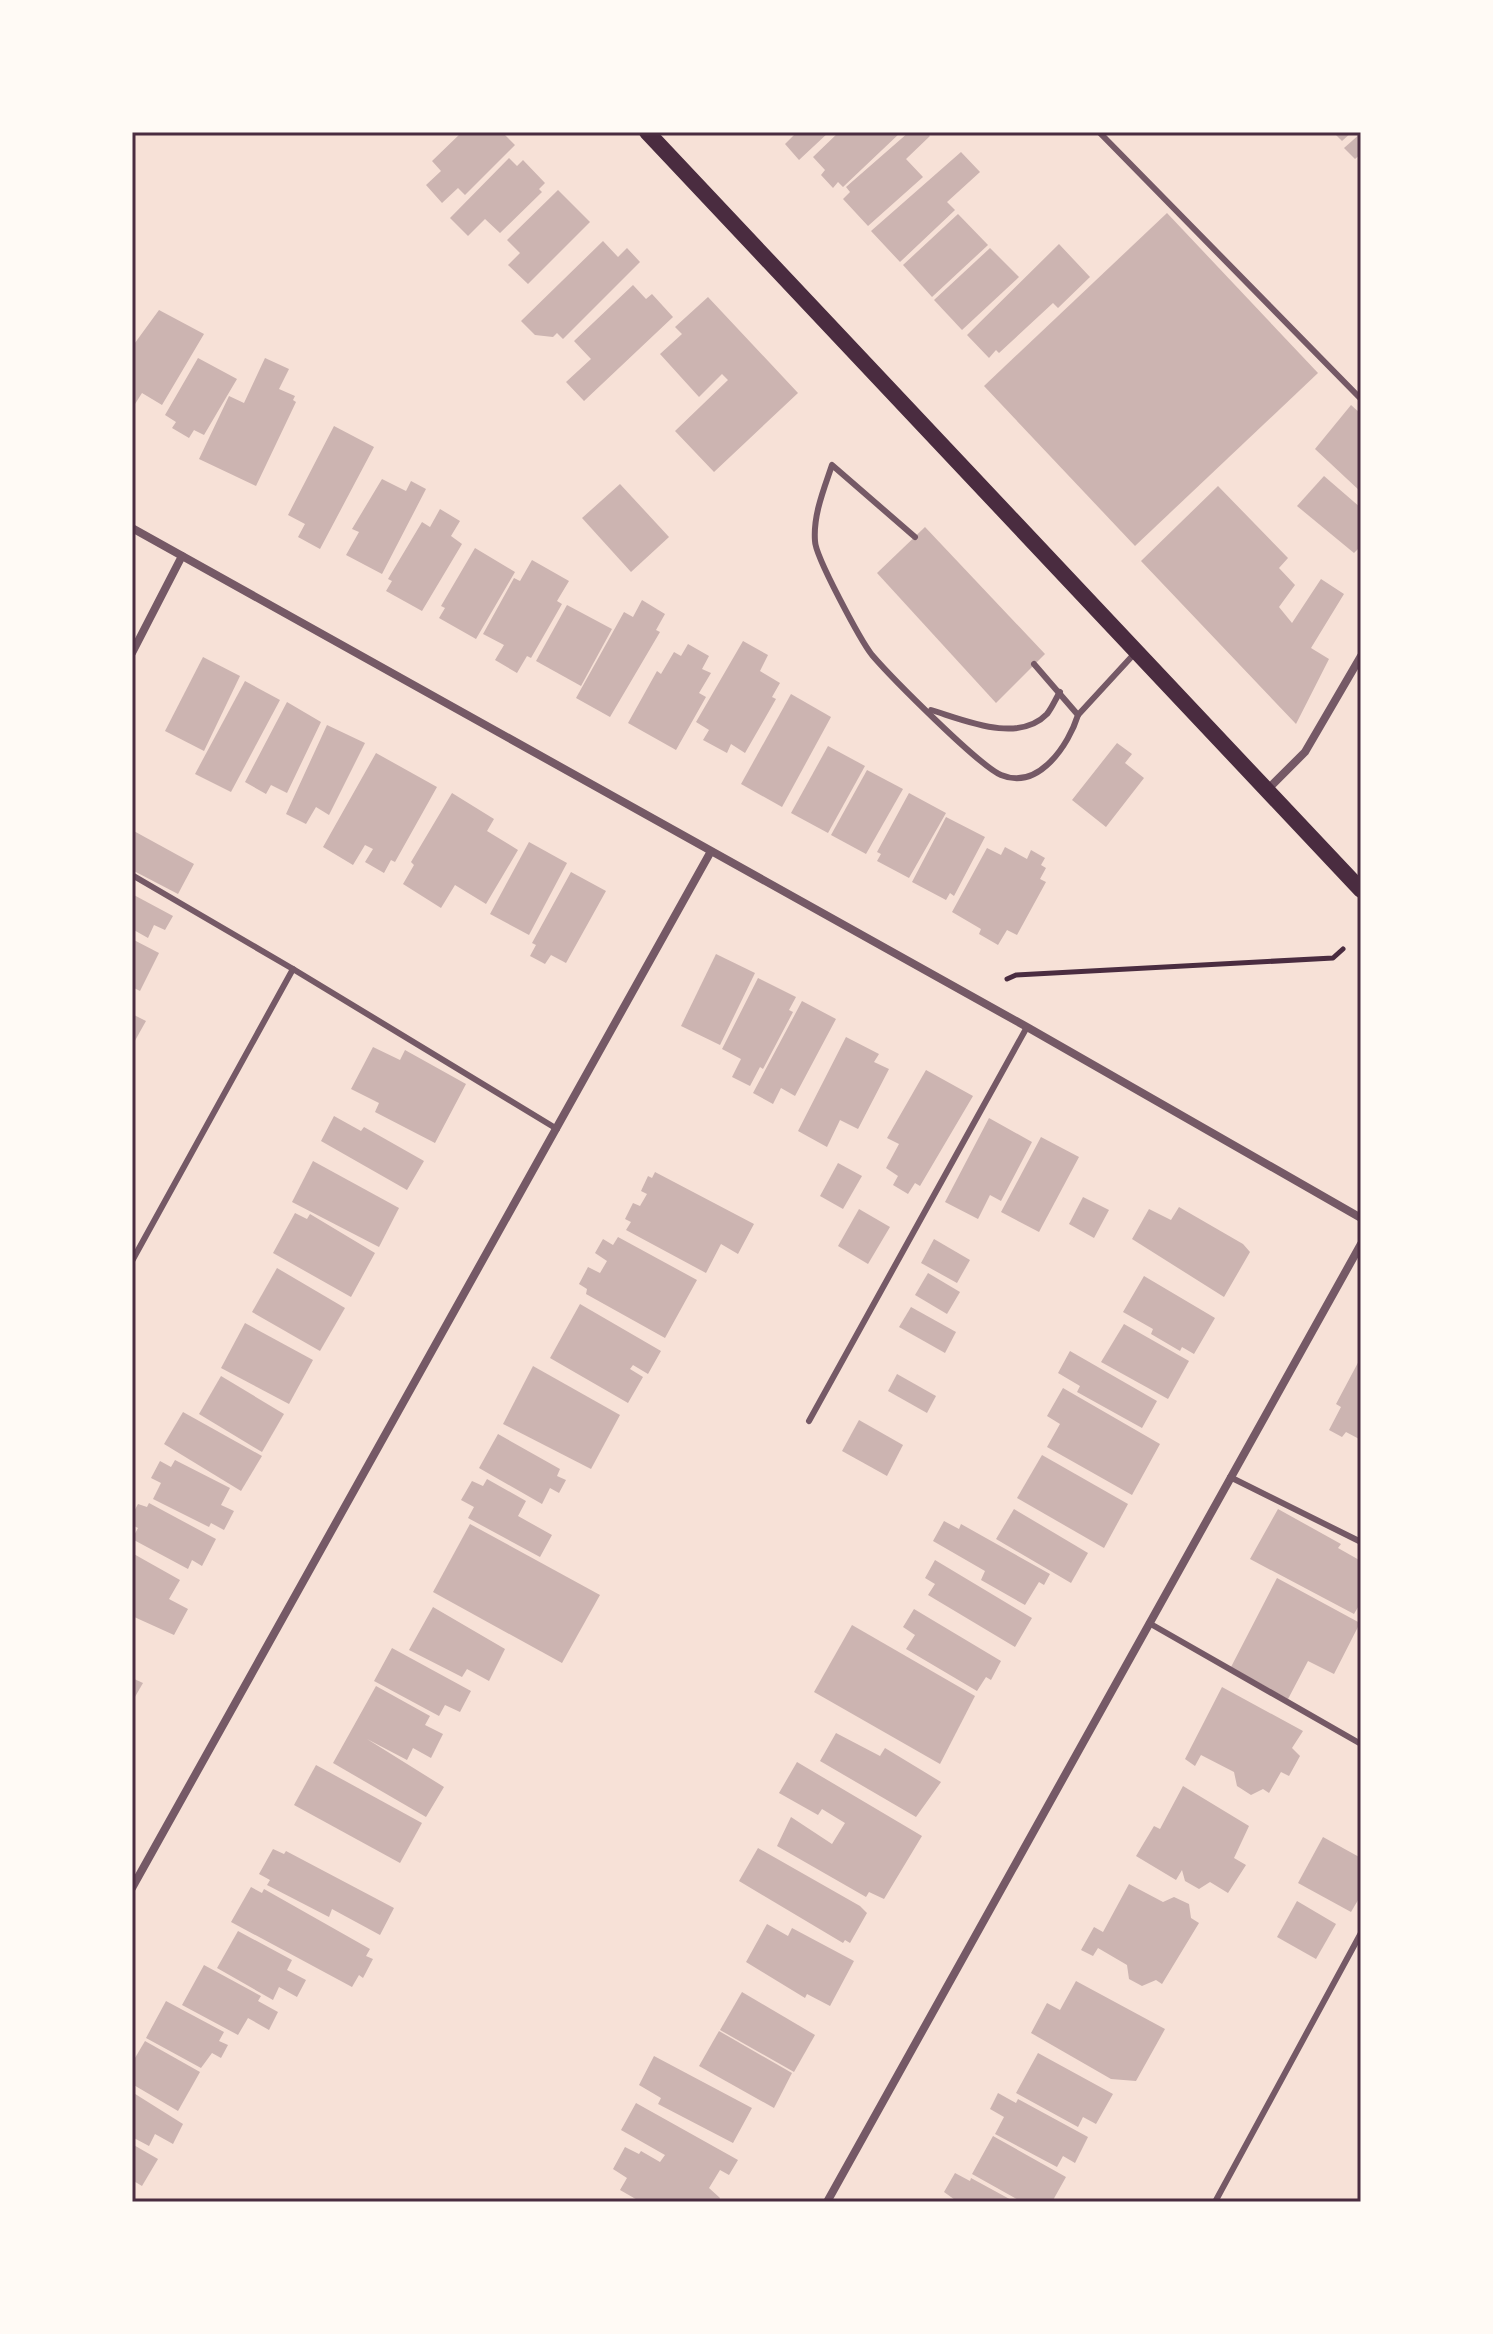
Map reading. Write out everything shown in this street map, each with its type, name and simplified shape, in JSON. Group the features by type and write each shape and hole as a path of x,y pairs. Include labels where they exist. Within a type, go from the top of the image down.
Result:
{"main road":[{"path":"647,132 1361,890"}],"street":[{"path":"132,528 1027,1027 1361,1218"},
{"path":"132,653 182,556"},
{"path":"1267,790 1305,752 1361,656"},
{"path":"132,1888 710,853"},
{"path":"827,2202 1361,1244"}],"lane":[{"path":"1099,132 1361,399"},
{"path":"915,537 832,465 818,509 814,544 870,653 1001,776 1022,777 1037,773 1054,759 1070,740 1078,715 1136,652"},
{"path":"1034,664 1078,715"},
{"path":"928,709 988,727 1026,727 1047,714 1060,692"},
{"path":"132,875 558,1130"},
{"path":"132,1261 293,969"},
{"path":"809,1421 1027,1027"},
{"path":"1230,1477 1361,1542"},
{"path":"1149,1623 1361,1744"},
{"path":"1215,2202 1361,1933"}],"path":[{"path":"1007,979 1016,975 1333,958 1343,949"}],"building":[{"path":"462,132 502,132 515,145 465,195 458,188 442,203 426,185 441,171 432,161"},
{"path":"790,132 829,132 799,160 785,144 794,135"},
{"path":"839,132 901,132 843,187 838,182 833,188 821,175 825,170 813,157"},
{"path":"909,132 926,132 930,136 906,159 923,177 868,226 843,199 850,192 846,187"},
{"path":"1333,132 1352,132 1342,141"},
{"path":"1361,133 1361,154 1355,159 1344,148"},
{"path":"961,152 980,172 947,202 955,210 900,262 871,231"},
{"path":"509,158 517,166 523,160 545,183 539,189 542,192 500,233 485,219 468,236 450,218"},
{"path":"558,190 590,222 528,284 508,265 520,253 507,240"},
{"path":"1167,213 1318,373 1135,546 984,386"},
{"path":"958,214 988,245 932,297 903,265"},
{"path":"603,241 618,257 627,248 640,262 563,339 557,333 553,337 535,335 521,321"},
{"path":"1059,244 1090,277 1058,308 1053,303 999,353 996,350 989,358 967,335"},
{"path":"990,248 1019,277 962,330 934,300"},
{"path":"633,285 646,299 652,294 673,317 584,401 566,382 591,359 574,341"},
{"path":"708,297 798,393 714,472 675,431 728,380 722,374 699,397 660,354 682,334 675,327"},
{"path":"159,310 204,334 162,405 142,393 135,404 132,347"},
{"path":"198,358 237,379 204,435 194,430 189,438 172,428 176,422 165,415"},
{"path":"265,358 289,369 279,389 295,396 293,400 296,402 256,486 199,459 229,396 244,403"},
{"path":"1351,405 1361,414 1361,492 1315,449"},
{"path":"334,426 374,447 320,549 298,537 305,524 288,515"},
{"path":"1324,476 1361,508 1361,546 1354,553 1297,506"},
{"path":"382,479 406,491 411,481 426,489 382,574 346,555 359,532 352,529"},
{"path":"620,484 669,537 631,572 582,518"},
{"path":"1218,486 1288,558 1279,568 1295,585 1279,607 1292,623 1321,579 1344,594 1311,648 1329,659 1296,724 1141,561"},
{"path":"440,509 460,521 451,536 462,544 422,611 386,591 392,581 388,579 422,522 430,527"},
{"path":"925,527 1045,654 996,703 877,573"},
{"path":"475,548 515,572 476,639 439,618 445,608 441,606"},
{"path":"532,560 569,581 557,601 562,604 531,658 527,656 517,673 495,660 504,645 483,634 514,578 520,581"},
{"path":"642,600 665,614 656,630 660,632 610,717 576,698 624,612 633,617"},
{"path":"567,605 612,629 581,686 536,661"},
{"path":"743,641 768,655 760,671 780,683 772,697 776,699 745,753 731,744 727,753 703,740 709,730 696,722"},
{"path":"688,644 709,656 702,669 711,673 699,693 706,697 676,750 628,723 657,671 661,674 674,652 681,656"},
{"path":"203,657 240,676 204,751 165,731"},
{"path":"245,681 280,700 231,792 195,774"},
{"path":"791,694 831,717 782,807 741,784"},
{"path":"287,702 321,722 287,793 271,785 266,794 245,782"},
{"path":"327,725 365,743 329,815 316,807 306,824 286,814"},
{"path":"1117,743 1132,754 1125,763 1144,778 1106,827 1072,800"},
{"path":"828,746 865,766 828,833 791,813"},
{"path":"376,753 437,787 395,862 391,860 384,873 365,862 373,849 365,845 353,865 323,847"},
{"path":"867,770 903,789 866,854 831,835"},
{"path":"452,793 494,819 487,831 518,850 486,904 455,885 441,908 403,884 414,865 411,862"},
{"path":"909,793 946,813 909,878 877,861 881,854 877,852"},
{"path":"946,817 985,837 954,896 950,893 946,900 912,882"},
{"path":"132,830 194,864 178,894 132,870"},
{"path":"529,842 567,863 529,935 490,914"},
{"path":"1005,847 1027,859 1031,850 1045,858 1041,865 1046,868 1040,879 1046,882 1017,935 1007,930 998,945 979,934 981,929 952,912 987,848 1001,855"},
{"path":"571,872 606,891 566,963 551,955 545,964 530,956 536,945 532,943"},
{"path":"132,894 173,916 165,930 154,925 148,938 132,929"},
{"path":"132,939 159,953 140,991 132,987"},
{"path":"716,954 755,973 720,1045 681,1026"},
{"path":"758,978 796,997 789,1010 793,1012 763,1069 760,1067 750,1086 732,1077 741,1059 722,1049"},
{"path":"802,1001 836,1019 795,1096 781,1088 773,1104 753,1093"},
{"path":"132,1014 146,1021 132,1046"},
{"path":"846,1037 879,1054 874,1062 889,1069 858,1129 840,1120 827,1147 798,1131"},
{"path":"373,1047 400,1060 405,1050 466,1084 435,1143 375,1112 379,1103 351,1089"},
{"path":"926,1070 973,1096 920,1186 915,1183 908,1194 893,1185 898,1176 886,1168 899,1144 887,1138"},
{"path":"334,1116 361,1131 364,1127 424,1161 407,1190 321,1141"},
{"path":"989,1118 1032,1142 1001,1201 990,1195 978,1219 945,1202"},
{"path":"1041,1137 1079,1157 1039,1232 1001,1212"},
{"path":"313,1161 399,1208 379,1247 292,1202"},
{"path":"838,1163 862,1176 843,1209 820,1196"},
{"path":"655,1172 754,1224 738,1254 721,1244 706,1273 626,1230 631,1222 625,1219 633,1203 640,1206 647,1194 641,1191 648,1176 652,1178"},
{"path":"1083,1197 1109,1210 1094,1238 1069,1224"},
{"path":"1179,1207 1243,1244 1250,1252 1224,1297 1132,1239 1149,1209 1171,1220"},
{"path":"859,1209 890,1227 868,1264 838,1246"},
{"path":"295,1213 307,1219 310,1214 375,1253 351,1297 273,1253"},
{"path":"618,1237 697,1280 665,1338 586,1294 587,1289 579,1284 588,1267 600,1273 607,1261 595,1253 603,1239 613,1245"},
{"path":"934,1239 970,1260 957,1283 921,1263"},
{"path":"277,1268 345,1308 320,1351 252,1312"},
{"path":"928,1273 960,1292 947,1314 915,1295"},
{"path":"1144,1276 1215,1318 1194,1354 1182,1347 1180,1351 1151,1334 1153,1329 1123,1312"},
{"path":"580,1304 661,1351 648,1374 633,1365 630,1369 643,1377 628,1403 550,1358"},
{"path":"911,1307 956,1332 945,1353 899,1327"},
{"path":"245,1323 313,1360 289,1404 221,1368"},
{"path":"1124,1324 1189,1361 1168,1399 1101,1362"},
{"path":"1070,1351 1157,1401 1142,1428 1077,1392 1080,1386 1058,1373"},
{"path":"1361,1357 1361,1440 1346,1432 1342,1437 1329,1430 1341,1407 1336,1404"},
{"path":"533,1366 620,1415 591,1469 503,1424"},
{"path":"897,1374 936,1396 927,1413 888,1391"},
{"path":"221,1376 284,1414 262,1452 199,1414"},
{"path":"1063,1388 1160,1444 1132,1495 1047,1447 1060,1424 1047,1416"},
{"path":"183,1412 262,1456 241,1491 164,1444"},
{"path":"859,1420 903,1445 887,1476 842,1451"},
{"path":"498,1434 560,1469 557,1476 566,1480 559,1493 550,1488 542,1504 479,1468"},
{"path":"1042,1455 1128,1504 1104,1548 1017,1498"},
{"path":"175,1460 230,1488 221,1505 234,1511 224,1530 211,1523 209,1527 153,1499 161,1483 151,1478 160,1461 171,1467"},
{"path":"487,1479 526,1501 518,1516 552,1535 540,1557 468,1518 474,1507 461,1500 472,1481 483,1486"},
{"path":"149,1503 216,1539 202,1566 192,1560 188,1569 132,1539 138,1528 132,1525 132,1515 138,1504 147,1507"},
{"path":"1014,1509 1088,1553 1071,1583 996,1539"},
{"path":"1278,1509 1341,1544 1338,1548 1361,1561 1361,1602 1354,1614 1250,1559"},
{"path":"944,1521 959,1529 961,1524 1050,1574 1044,1585 1039,1582 1025,1605 981,1580 985,1571 933,1541"},
{"path":"470,1524 600,1595 562,1663 433,1592"},
{"path":"132,1553 180,1580 169,1599 188,1609 174,1635 132,1616"},
{"path":"935,1560 1032,1618 1015,1647 928,1595 935,1584 925,1578"},
{"path":"1277,1578 1360,1623 1334,1674 1308,1661 1288,1699 1231,1667"},
{"path":"433,1607 505,1649 489,1681 467,1669 462,1677 409,1650"},
{"path":"914,1609 1001,1661 991,1680 986,1677 977,1691 906,1649 915,1635 903,1627"},
{"path":"852,1625 975,1696 940,1764 814,1692"},
{"path":"392,1648 471,1691 460,1712 445,1705 439,1716 374,1681"},
{"path":"132,1678 143,1683 132,1702"},
{"path":"376,1686 430,1716 425,1725 443,1734 431,1758 413,1748 407,1760 367,1739 444,1787 426,1817 333,1763"},
{"path":"1222,1687 1303,1731 1292,1748 1300,1756 1289,1776 1281,1772 1269,1793 1263,1789 1251,1795 1237,1786 1234,1772 1201,1755 1195,1766 1185,1759"},
{"path":"836,1733 880,1756 885,1748 941,1782 916,1817 820,1761"},
{"path":"797,1762 922,1836 884,1899 869,1892 866,1897 777,1846 791,1817 832,1844 845,1823 822,1809 818,1815 779,1793"},
{"path":"316,1765 422,1823 400,1863 294,1805"},
{"path":"1183,1786 1249,1826 1234,1858 1246,1865 1228,1893 1210,1882 1199,1889 1185,1881 1182,1870 1176,1880 1136,1856 1154,1826 1160,1829"},
{"path":"1323,1837 1361,1858 1361,1895 1351,1912 1298,1883"},
{"path":"758,1848 860,1906 867,1913 850,1943 845,1940 843,1943 739,1881"},
{"path":"273,1849 284,1854 286,1851 394,1908 380,1935 332,1909 329,1917 267,1885 270,1880 259,1874"},
{"path":"1129,1884 1163,1902 1174,1897 1189,1904 1191,1918 1199,1923 1162,1984 1156,1980 1142,1986 1129,1979 1127,1965 1098,1948 1093,1956 1081,1950 1094,1927 1103,1932"},
{"path":"251,1887 262,1893 264,1889 370,1949 366,1956 373,1959 363,1978 359,1975 352,1987 231,1922"},
{"path":"1297,1901 1336,1924 1316,1959 1277,1937"},
{"path":"767,1924 788,1936 792,1928 854,1961 830,2006 807,1994 805,1998 746,1962"},
{"path":"238,1931 292,1960 287,1970 306,1980 297,1997 279,1987 273,2000 217,1968"},
{"path":"204,1965 261,1996 258,2001 278,2012 269,2030 248,2018 238,2035 182,2005"},
{"path":"1076,1981 1165,2029 1136,2081 1111,2079 1031,2033 1047,2003 1060,2010"},
{"path":"742,1992 815,2035 794,2072 720,2030"},
{"path":"166,2001 224,2032 219,2041 228,2045 221,2058 212,2053 201,2068 146,2038"},
{"path":"719,2031 792,2073 774,2108 699,2066"},
{"path":"145,2041 200,2072 178,2111 132,2084 132,2063"},
{"path":"1038,2053 1113,2094 1096,2124 1083,2117 1078,2127 1016,2093"},
{"path":"654,2056 752,2108 733,2143 658,2104 661,2098 639,2085"},
{"path":"132,2092 183,2124 173,2144 155,2134 149,2146 132,2137"},
{"path":"998,2093 1016,2103 1018,2099 1088,2137 1075,2163 1063,2156 1057,2167 995,2134 1004,2117 990,2109"},
{"path":"636,2103 738,2160 729,2175 720,2170 709,2188 720,2198 718,2202 641,2202 620,2190 627,2178 613,2169 625,2147 639,2154 641,2151 660,2162 665,2155 621,2130"},
{"path":"993,2136 1066,2177 1052,2202 1039,2199 1037,2202 1022,2202 972,2174"},
{"path":"132,2144 158,2159 142,2186 132,2180"},
{"path":"955,2173 970,2181 971,2178 1015,2202 958,2202 944,2192"}]}
